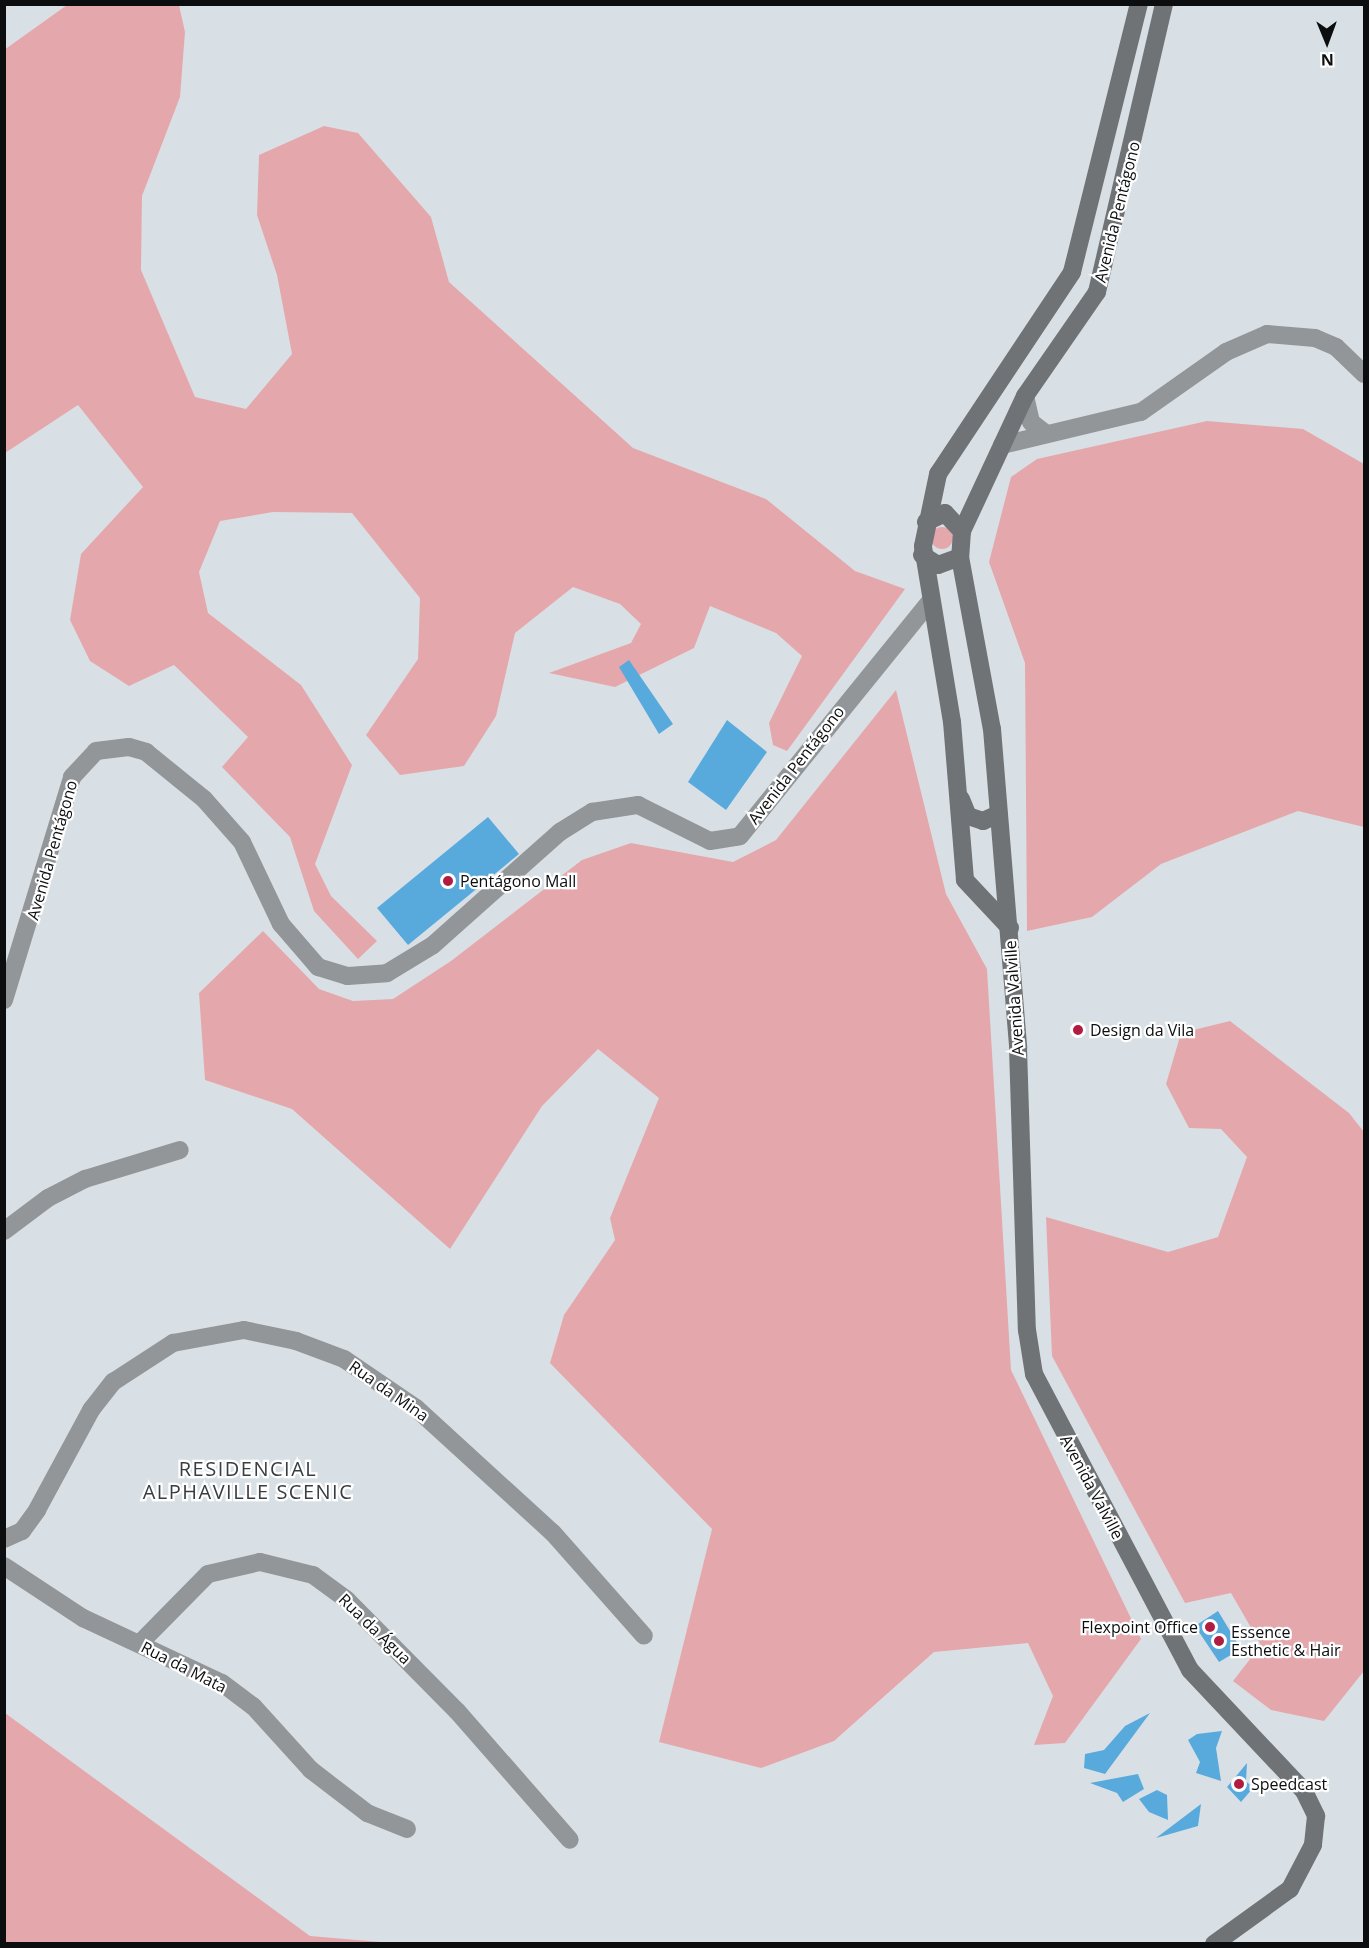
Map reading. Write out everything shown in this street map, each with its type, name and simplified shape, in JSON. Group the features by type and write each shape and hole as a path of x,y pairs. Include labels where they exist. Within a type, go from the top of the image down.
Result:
{"main road":[{"name":"Avenida Pentágono","path":"926,522 938,474 1072,272 1139,4"},
{"name":"Avenida Pentágono","path":"962,531 1025,396 1097,292 1164,4"},
{"path":"926,522 945,513 962,531"},
{"name":"Avenida Valville","path":"926,522 922,555 946,681 965,880 1010,928"},
{"name":"Avenida Valville","path":"962,531 960,557 992,729 1010,928 1028,1330 1034,1374 1190,1670 1304,1791 1316,1816 1313,1845 1290,1889 1214,1944"},
{"path":"922,555 938,565 960,557"},
{"path":"958,792 968,816 983,821 999,814"}],"street":[{"path":"1002,445 1045,433 1093,428 1141,412 1226,352 1267,334 1315,339 1336,347 1365,374"},
{"path":"1025,396 1031,422 1045,433"},
{"name":"Avenida Pentágono","path":"4,1000 72,777 96,752 129,747 146,752 204,799 242,843 281,924 318,967 348,976 387,973 433,945 560,832 592,812 638,805 710,841 740,836 930,601"},
{"path":"4,1231 48,1198 85,1179 180,1150"},
{"name":"Rua da Mina","path":"4,1539 21,1531 37,1510 91,1410 113,1382 173,1342 244,1330 296,1341 344,1359 417,1408 553,1533 644,1636"},
{"name":"Rua da Água","path":"140,1643 208,1574 260,1562 313,1575 347,1600 457,1710 570,1840"},
{"name":"Rua da Mata","path":"4,1566 82,1618 222,1683 253,1706 311,1770 367,1813 406,1829"}],"shaded area":[{"path":"67,5 179,5 185,32 180,97 142,196 141,270 195,397 246,409 292,354 277,275 257,215 259,155 324,126 358,133 431,217 449,282 633,448 766,499 855,571 905,589 787,751 773,745 769,723 802,656 776,633 710,606 694,648 615,687 549,673 631,643 641,624 620,604 573,587 515,633 496,716 464,766 400,775 366,735 418,659 420,598 352,513 273,512 220,521 199,572 208,613 301,685 352,765 315,864 331,896 377,941 358,959 314,911 290,837 222,767 248,737 174,665 129,686 90,661 70,620 81,554 143,487 78,405 5,453 4,50"},
{"path":"1207,421 1303,429 1364,464 1364,827 1298,811 1161,864 1092,917 1027,931 1025,663 989,562 1011,477 1037,459"},
{"path":"942,527 950,530 953,538 950,546 942,549 934,546 931,538 934,530"},
{"path":"896,690 946,894 987,969 1011,1370 1141,1639 1065,1743 1034,1745 1053,1696 1028,1643 934,1652 834,1741 761,1768 659,1742 712,1529 550,1363 564,1315 615,1240 610,1218 659,1098 598,1049 542,1106 450,1249 292,1109 205,1080 199,993 263,931 319,989 353,1001 393,999 451,961 582,860 631,843 733,862 776,840"},
{"path":"1230,1021 1349,1113 1364,1132 1364,1671 1324,1721 1271,1710 1233,1681 1261,1645 1231,1593 1185,1603 1052,1356 1046,1217 1168,1252 1218,1237 1247,1157 1221,1129 1189,1128 1166,1084 1181,1033"},
{"path":"5,1713 310,1936 392,1943 5,1943"}],"building":[{"path":"629,660 673,724 659,734 619,667"},
{"path":"727,720 767,752 726,810 688,782"},
{"name":"Pentágono Mall","path":"488,817 519,854 408,945 377,908"},
{"path":"1218,1611 1241,1649 1219,1662 1195,1626"},
{"path":"1150,1713 1105,1774 1084,1768 1085,1754 1104,1750 1125,1726"},
{"path":"1222,1731 1216,1748 1221,1781 1196,1773 1200,1762 1188,1740 1197,1734"},
{"name":"Speedcast","path":"1247,1763 1246,1781 1253,1788 1241,1802 1227,1787"},
{"path":"1138,1774 1144,1789 1123,1802 1117,1793 1090,1783"},
{"path":"1157,1790 1167,1795 1168,1820 1149,1812 1139,1799"},
{"path":"1201,1804 1198,1826 1156,1838"}],"place":[{"name":"Pentágono Mall","path":"448,881"},
{"name":"Design da Vila","path":"1078,1030"},
{"name":"Flexpoint Office","path":"1210,1627"},
{"name":"Essence Esthetic & Hair","path":"1219,1641"},
{"name":"Speedcast","path":"1239,1784"}],"district":[{"name":"RESIDENCIAL ALPHAVILLE SCENIC","path":"248,1480"}]}
